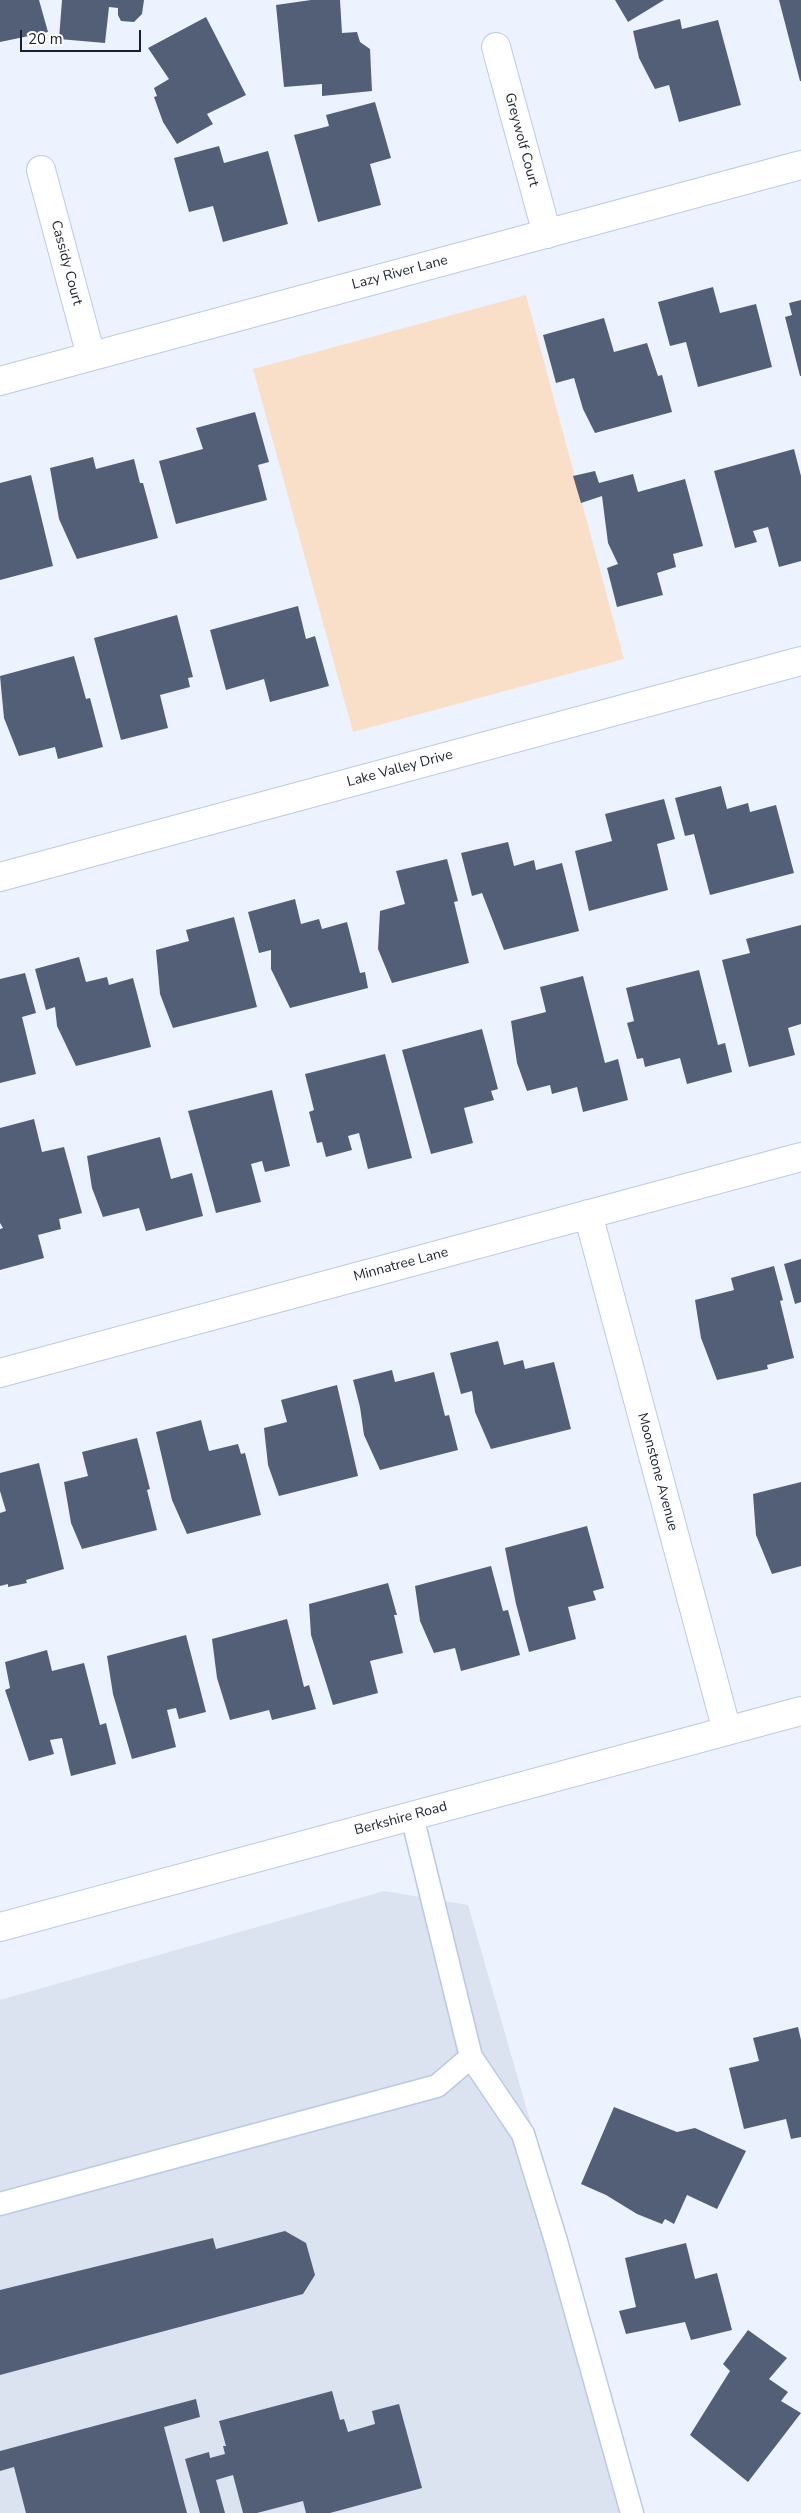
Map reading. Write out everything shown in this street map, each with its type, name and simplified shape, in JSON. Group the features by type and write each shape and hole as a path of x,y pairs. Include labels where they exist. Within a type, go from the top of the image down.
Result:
{"street":[{"name":"Greywolf Court","path":"496,47 546,234"},
{"name":"Lazy River Lane","path":"0,381 801,165"},
{"name":"Cassidy Court","path":"41,170 91,356"},
{"name":"Lake Valley Drive","path":"0,877 801,661"},
{"name":"Minnatree Lane","path":"0,1373 801,1157"},
{"name":"Moonstone Avenue","path":"588,1214 727,1730"},
{"name":"Berkshire Road","path":"0,1927 801,1710"}],"lane":[{"path":"412,1816 471,2057 523,2134 558,2249 632,2513"},
{"path":"0,2204 437,2086 471,2057"}],"shaded area":[{"path":"526,295 624,659 353,732 253,369"},
{"path":"384,1891 468,1905 643,2513 0,2513 0,2000"}],"building":[{"path":"0,0 39,0 48,32 0,42"},
{"path":"62,0 144,0 142,14 134,22 121,21 118,15 118,8 109,7 105,43 59,39"},
{"path":"311,0 340,0 342,33 357,32 360,42 370,49 372,91 322,96 322,84 284,87 276,5"},
{"path":"615,0 664,0 628,22"},
{"path":"779,0 801,0 801,81 800,81"},
{"path":"206,17 246,95 207,114 213,124 177,144 163,122 154,97 157,96 154,88 169,79 148,48"},
{"path":"680,19 682,29 718,20 741,105 679,122 669,85 655,89 639,58 633,31"},
{"path":"375,102 391,158 370,164 381,205 318,222 294,135 329,126 326,115"},
{"path":"219,146 224,163 268,151 288,224 223,242 213,206 189,212 174,158"},
{"path":"713,287 720,313 756,304 772,367 698,387 686,342 670,346 658,302"},
{"path":"801,300 800,376 785,317 792,315 789,303"},
{"path":"604,318 614,352 647,343 658,376 662,375 672,412 595,433 583,409 574,378 556,383 543,335"},
{"path":"255,412 269,462 258,465 267,500 176,524 159,461 203,449 196,428"},
{"path":"794,449 801,476 801,561 779,567 768,527 753,531 757,542 735,548 714,471"},
{"path":"93,457 96,469 134,459 140,483 143,483 158,538 77,559 59,519 50,468"},
{"path":"595,471 599,483 633,474 638,492 685,479 703,546 673,554 676,567 657,573 663,595 617,607 607,568 618,564 608,543 602,496 581,503 573,476"},
{"path":"31,475 53,566 0,580 0,483"},
{"path":"298,606 306,639 315,636 329,686 270,702 264,679 226,690 210,630"},
{"path":"177,615 193,677 188,678 190,687 160,695 168,728 121,740 94,638"},
{"path":"74,656 86,699 90,698 103,747 58,759 55,747 19,756 4,718 0,676"},
{"path":"721,786 727,809 748,803 750,812 776,805 794,873 710,895 694,834 685,836 675,798"},
{"path":"664,799 675,839 657,844 668,890 589,911 575,851 612,841 605,814"},
{"path":"508,842 514,866 534,860 536,870 562,863 579,931 504,950 482,893 472,896 461,853"},
{"path":"447,859 458,901 454,902 469,963 392,983 378,949 380,911 405,904 396,871"},
{"path":"295,899 301,924 319,919 322,929 347,922 360,973 365,972 368,988 290,1008 271,969 271,950 259,953 248,912"},
{"path":"234,917 257,1007 173,1028 160,994 156,950 189,941 186,930"},
{"path":"801,925 801,1024 788,1028 795,1055 749,1067 722,960 750,953 746,939"},
{"path":"79,957 86,982 107,977 109,985 133,978 151,1047 76,1066 57,1026 55,1007 46,1010 35,969"},
{"path":"699,970 718,1045 725,1043 732,1072 687,1084 680,1058 645,1067 643,1058 637,1059 627,1023 634,1021 626,988"},
{"path":"25,973 36,1013 22,1017 36,1074 0,1083 0,979"},
{"path":"583,976 605,1063 618,1059 628,1100 583,1112 577,1087 552,1094 550,1085 527,1091 517,1063 511,1021 546,1012 540,987"},
{"path":"482,1029 498,1089 491,1091 494,1100 464,1108 473,1143 431,1154 402,1050"},
{"path":"385,1054 412,1158 368,1169 359,1133 348,1136 352,1150 326,1157 322,1142 317,1143 309,1112 314,1110 305,1074"},
{"path":"272,1090 290,1166 265,1172 262,1161 251,1164 261,1202 216,1213 188,1111"},
{"path":"34,1119 42,1152 64,1147 82,1213 59,1219 61,1229 38,1235 44,1258 0,1270 0,1229 3,1228 0,1223 0,1128"},
{"path":"160,1137 171,1179 192,1173 203,1216 146,1231 139,1208 103,1217 92,1188 87,1156"},
{"path":"801,1259 801,1302 795,1304 784,1264"},
{"path":"774,1266 783,1300 780,1301 794,1358 767,1365 768,1369 717,1380 701,1338 695,1300 734,1290 731,1278"},
{"path":"498,1341 504,1365 523,1360 525,1369 554,1362 571,1429 491,1449 475,1412 472,1391 461,1394 450,1353"},
{"path":"392,1370 395,1382 434,1372 445,1416 449,1415 458,1450 380,1470 364,1435 360,1407 353,1380"},
{"path":"337,1385 358,1476 279,1496 268,1465 264,1428 287,1422 281,1400"},
{"path":"201,1420 209,1451 238,1444 241,1454 245,1453 261,1515 187,1534 172,1500 156,1432"},
{"path":"137,1438 150,1489 147,1490 157,1530 82,1549 71,1523 64,1482 88,1476 82,1452"},
{"path":"39,1463 64,1569 26,1580 27,1583 8,1587 8,1584 0,1586 0,1513 6,1511 0,1491 0,1473"},
{"path":"801,1482 801,1566 772,1574 756,1535 753,1494"},
{"path":"587,1526 604,1588 593,1591 596,1600 568,1607 576,1639 529,1652 516,1604 505,1548"},
{"path":"491,1566 503,1611 508,1610 520,1655 461,1671 455,1648 434,1653 420,1621 415,1586"},
{"path":"388,1583 397,1615 394,1615 403,1653 370,1661 378,1693 333,1705 311,1635 309,1604"},
{"path":"287,1619 304,1687 309,1685 316,1709 272,1720 269,1710 230,1720 217,1678 212,1639"},
{"path":"186,1635 206,1712 179,1719 176,1708 167,1710 176,1747 132,1759 113,1694 107,1656"},
{"path":"47,1650 52,1671 84,1663 100,1725 106,1723 116,1764 71,1776 62,1738 50,1740 54,1754 29,1761 5,1690 10,1688 5,1662"},
{"path":"798,2027 801,2040 801,2137 791,2139 786,2119 744,2129 729,2068 759,2061 753,2038"},
{"path":"614,2107 677,2132 695,2128 746,2151 717,2209 687,2195 674,2224 665,2219 662,2224 637,2214 606,2195 581,2184"},
{"path":"285,2231 306,2243 315,2275 303,2294 0,2375 0,2290 213,2238 216,2249"},
{"path":"686,2243 695,2279 717,2273 732,2330 691,2340 685,2322 626,2334 619,2311 636,2307 625,2258"},
{"path":"748,2330 787,2358 769,2379 788,2392 781,2401 801,2413 748,2482 690,2435 730,2371 723,2364"},
{"path":"332,2391 340,2420 344,2419 348,2432 375,2424 372,2411 399,2404 422,2488 330,2513 306,2513 303,2501 257,2513 243,2513 233,2475 216,2480 225,2513 200,2513 185,2459 209,2452 210,2458 225,2454 223,2446 226,2446 219,2421"},
{"path":"196,2399 200,2417 164,2427 187,2513 26,2513 14,2467 0,2471 0,2451"}]}
